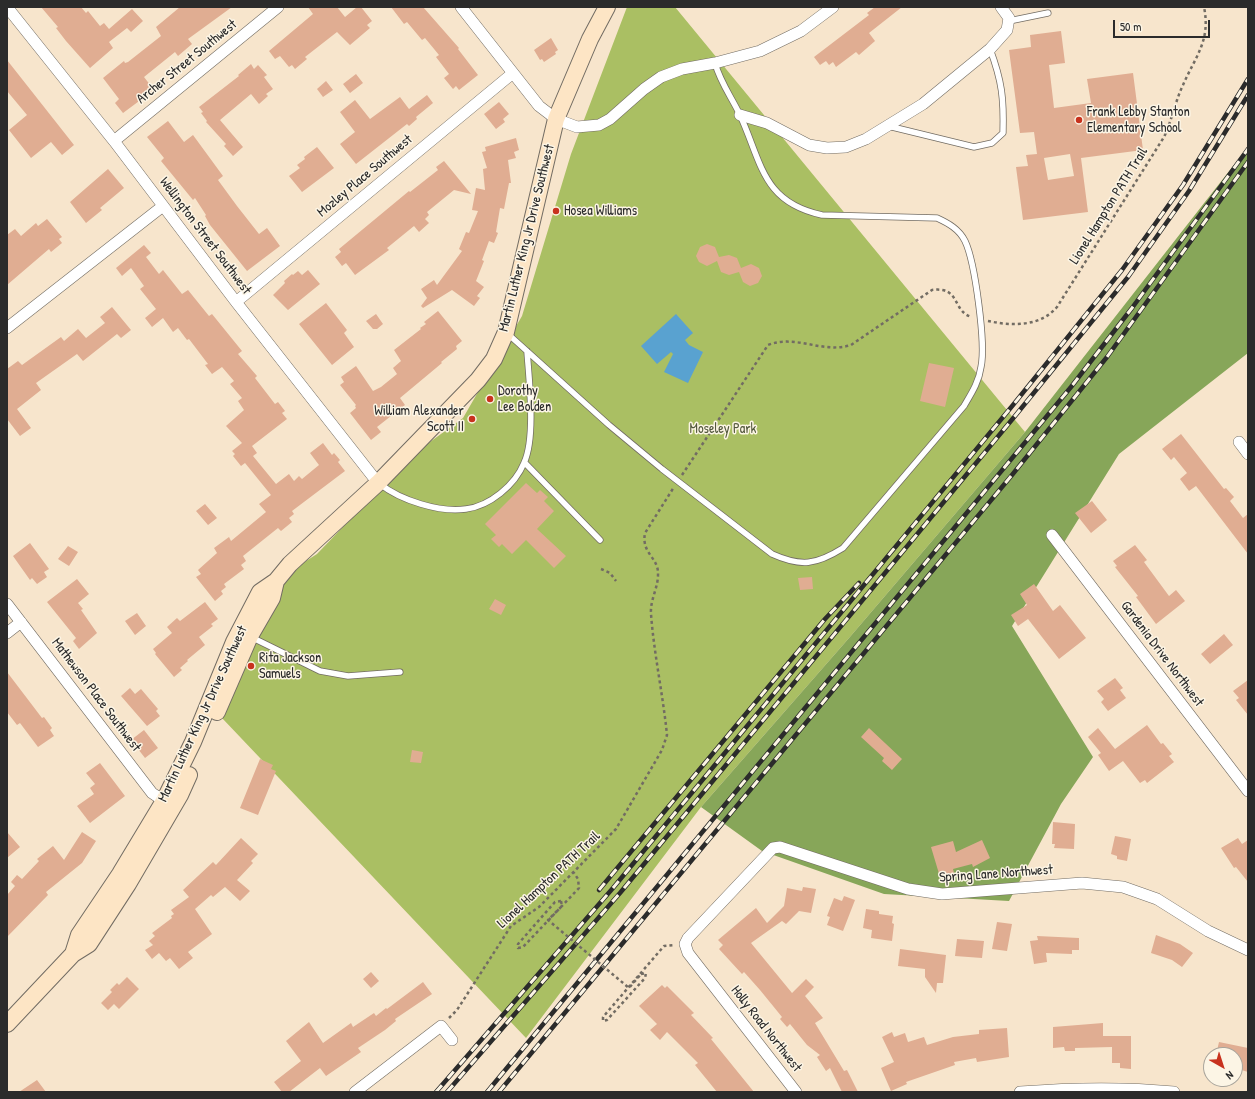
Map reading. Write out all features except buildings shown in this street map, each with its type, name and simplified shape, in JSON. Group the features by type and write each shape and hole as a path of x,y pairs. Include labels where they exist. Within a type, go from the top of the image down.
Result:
{"main road":[{"name":"Martin Luther King Jr Drive Southwest","path":"73,954 79,935 120,874 164,801 193,742 240,631 260,592 276,581 290,564 378,483 478,380 494,359 506,332 556,119 590,39 607,7"},
{"name":"Martin Luther King Jr Drive Southwest","path":"7,1024 73,954 89,944 128,884 180,795 250,636 272,598 276,581"}],"street":[{"name":"Wellington Street Southwest","path":"7,7 114,141 236,302 378,483"},
{"name":"Archer Street Southwest","path":"114,141 278,7"},
{"path":"461,7 539,106 556,119 577,127 599,125 610,119 644,89 661,77 682,69 715,63 760,51 801,31 833,7"},
{"path":"740,115 767,122 809,145 827,148 846,147 859,142 923,104 990,49 1007,30 1009,18 1001,7"},
{"name":"Mozley Place Southwest","path":"236,302 513,73"},
{"path":"7,328 163,206"},
{"path":"1239,442 1248,454"},
{"name":"Gardenia Drive Northwest","path":"1052,535 1248,791"},
{"name":"Mathewson Place Southwest","path":"7,604 152,794 164,801"},
{"path":"7,634 21,622"},
{"name":"Spring Lane Northwest","path":"685,944 688,938 773,848 780,847 908,889 942,894 1082,883 1123,887 1157,899 1208,931 1248,950"},
{"name":"Holly Road Northwest","path":"685,944 688,953 796,1092"},
{"path":"355,1092 441,1026 452,1040"},
{"path":"1020,1092 1060,1089 1152,1090 1174,1092"}],"lane":[{"path":"1008,21 1048,14"},
{"path":"888,126 974,147 992,143 1003,133 1004,100 997,68 990,49"},
{"path":"506,332 609,425 662,469 772,554 790,562 809,563 826,559 843,548 964,406 976,386 982,367 982,348 979,309 969,251 957,230 948,223 937,218 822,215 807,212 792,205 776,192 765,178 740,115 718,74 715,63"},
{"path":"378,483 399,496 444,509 465,509 480,506 500,494 515,480 525,463 529,439 530,400 527,351"},
{"path":"525,463 600,540"},
{"path":"250,636 320,671 348,676 400,672"}],"path":[{"name":"Lionel Hampton PATH Trail","path":"996,323 1021,324 1036,322 1050,315 1057,307 1164,137 1172,120 1183,85 1198,57 1202,44 1206,17 1204,7"},
{"path":"686,469 768,345 786,341 840,349 851,345 932,290 942,288 953,296 962,310 969,317"},
{"name":"Lionel Hampton PATH Trail","path":"441,1026 457,1010 511,926 539,907 616,829 662,750 667,736 651,613 659,574 655,560 649,555 643,540 644,533 669,495"},
{"path":"601,568 610,573 616,581"},
{"path":"574,873 578,879 579,888 554,915 549,920 543,925 523,947 518,948 518,944 555,902 560,901 562,906 548,920 554,925 566,934 623,983 629,988 641,974 646,973 645,978 607,1020 603,1021 603,1017 608,1012 626,991 630,985 664,946 685,944"}],"green space":[{"name":"Moseley Park","path":"627,7 675,7 1025,432 849,638 701,807 526,1038 222,718 253,595 317,554 412,455 463,418 522,316 571,154"},
{"path":"1248,147 1248,353 1119,454 1012,626 1093,757 1061,804 1009,901 884,894 762,851 701,807 849,638 1025,432"}],"water":[{"path":"676,314 693,333 685,340 689,345 703,352 688,383 664,372 673,354 671,352 657,364 641,346"}],"railway":[{"path":"436,1092 613,888 1013,405 1122,270 1183,185 1248,79"},
{"path":"447,1092 620,893 1015,416 1128,277 1189,191 1248,95"},
{"path":"487,1092 1071,387 1132,308 1248,149"},
{"path":"499,1092 1012,475 1107,357 1248,162"},
{"path":"599,890 825,619 859,583"}],"place":[{"name":"Frank Lebby Stanton Elementary School","path":"1079,120"},
{"name":"Hosea Williams","path":"556,211"},
{"name":"Dorothy Lee Bolden","path":"490,399"},
{"name":"William Alexander Scott II","path":"472,419"},
{"name":"Rita Jackson Samuels","path":"251,666"}]}
